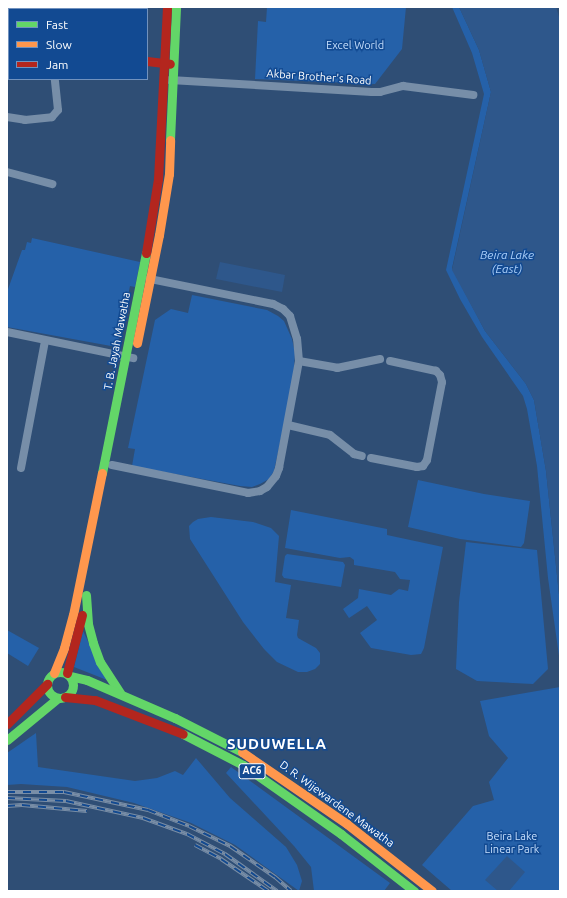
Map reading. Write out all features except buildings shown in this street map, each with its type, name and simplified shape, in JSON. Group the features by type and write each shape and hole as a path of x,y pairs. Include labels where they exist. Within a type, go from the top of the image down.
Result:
{"main road":[{"name":"T. B. Jayah Mawatha","path":"68,675 86,595 112,465 158,180 167,7"},
{"name":"T. B. Jayah Mawatha","path":"54,673 64,648 73,615 129,357 150,279 169,174 176,7"},
{"path":"148,61 174,64"},
{"path":"86,595 88,624 93,643 100,662 120,694"},
{"path":"7,724 47,684 49,677 54,673 61,672 68,675 74,685 72,690 7,740"},
{"name":"D. R. Wijewardene Mawatha","path":"68,675 87,680 120,694 220,739 247,754 285,780 432,891"},
{"path":"47,684 50,693 61,698"},
{"name":"D. R. Wijewardene Mawatha","path":"61,698 95,700 171,728 236,761 279,790 414,891"},
{"path":"279,790 285,780"},
{"path":"403,882 410,873"}],"street":[{"name":"Akbar Brother's Road","path":"163,79 372,92 380,92 403,86 473,95"},
{"path":"7,117 25,120 52,117 58,110 55,80"},
{"path":"7,172 52,184"},
{"path":"112,465 236,491 248,493 260,491 267,487 276,476 288,424 299,361 298,339 294,325 290,316 283,308 273,304 150,279"},
{"path":"7,332 129,357"},
{"path":"21,468 45,341"},
{"path":"299,361 337,368 380,359"},
{"path":"371,458 417,467 423,466 427,460 442,382 440,375 436,371 390,361"},
{"path":"288,424 330,435 354,454 362,456"}],"green space":[{"name":"Excel World","path":"267,7 406,7 402,49 375,84 255,79 258,21 266,22"},
{"path":"452,7 459,7 479,50 491,92 452,268 485,331 526,384 534,400 546,471 560,604 560,663 548,578 537,466 527,409 523,396 482,337 460,299 446,270 484,94 472,53"},
{"path":"32,238 140,262 135,287 130,286 119,338 115,345 111,346 7,327 7,292 22,250 25,250 27,242 31,243"},
{"path":"192,295 267,310 284,321 292,339 295,353 293,381 274,471 269,479 252,487 132,466 135,449 128,448 155,320 171,309 188,313"},
{"path":"418,480 484,494 530,501 524,543 521,547 460,539 408,527"},
{"path":"291,510 387,529 387,535 443,547 424,648 421,654 411,655 371,648 360,633 377,620 367,606 349,618 343,609 358,598 359,589 391,595 399,589 408,591 410,580 400,579 395,572 354,565 354,560 350,557 340,558 285,548"},
{"path":"211,517 253,522 271,528 279,536 275,582 291,585 286,618 299,620 298,638 316,648 320,653 320,664 315,669 307,672 298,672 277,662 264,649 243,622 190,539 189,526 198,519"},
{"path":"466,542 537,550 548,669 533,684 477,681 456,669 459,602"},
{"path":"287,554 343,562 345,565 341,587 284,578 282,575 285,556"},
{"path":"7,630 39,648 28,666 7,653"},
{"path":"83,631 107,680 74,667"},
{"name":"Beira Lake Linear Park","path":"560,687 560,891 452,891 422,865 473,806 494,800 489,782 508,758 489,736 480,701"},
{"path":"36,733 38,767 135,781 157,778 175,771 183,775 196,758 230,798 286,847 297,865 302,881 299,891 235,845 191,823 134,803 67,787 21,784 7,785 7,753"},
{"path":"231,767 390,883 384,891 314,891 311,867 294,846 226,773"}],"water":[{"name":"Beira Lake (East)","path":"459,7 556,7 560,20 560,604 546,471 534,400 526,384 485,331 452,270 491,92 479,50"},
{"path":"220,262 285,275 282,292 216,279"},
{"path":"507,856 525,872 509,891 498,891 485,880"}],"railway":[{"path":"7,792 64,792 148,810 189,826 230,846 275,877 291,891"},
{"path":"7,798 66,801 143,818 187,834 225,854 277,891"},
{"path":"7,806 22,805 87,811"},
{"path":"195,845 221,859 268,891"}],"traffic: fast":[{"path":"170,140 176,7"},
{"path":"102,473 146,253"},
{"path":"86,595 88,624 93,643 100,662 120,693"},
{"path":"60,672 69,676 73,685 69,694 60,698 51,694 47,685 51,676 60,672"},
{"path":"70,676 87,680 175,718 242,752"},
{"path":"7,740 58,698"},
{"path":"183,734 243,765 341,834 414,891"}],"traffic: slow":[{"path":"137,343 159,235 169,174 170,140"},
{"path":"54,673 64,648 73,615 102,473"},
{"path":"242,752 347,824 432,891"}],"traffic: jam":[{"path":"146,253 158,179 167,7"},
{"path":"148,61 170,64"},
{"path":"67,673 82,615"},
{"path":"7,724 47,684"},
{"path":"65,697 95,700 183,734"}],"district":[{"name":"SUDUWELLA","path":"277,744"}]}
